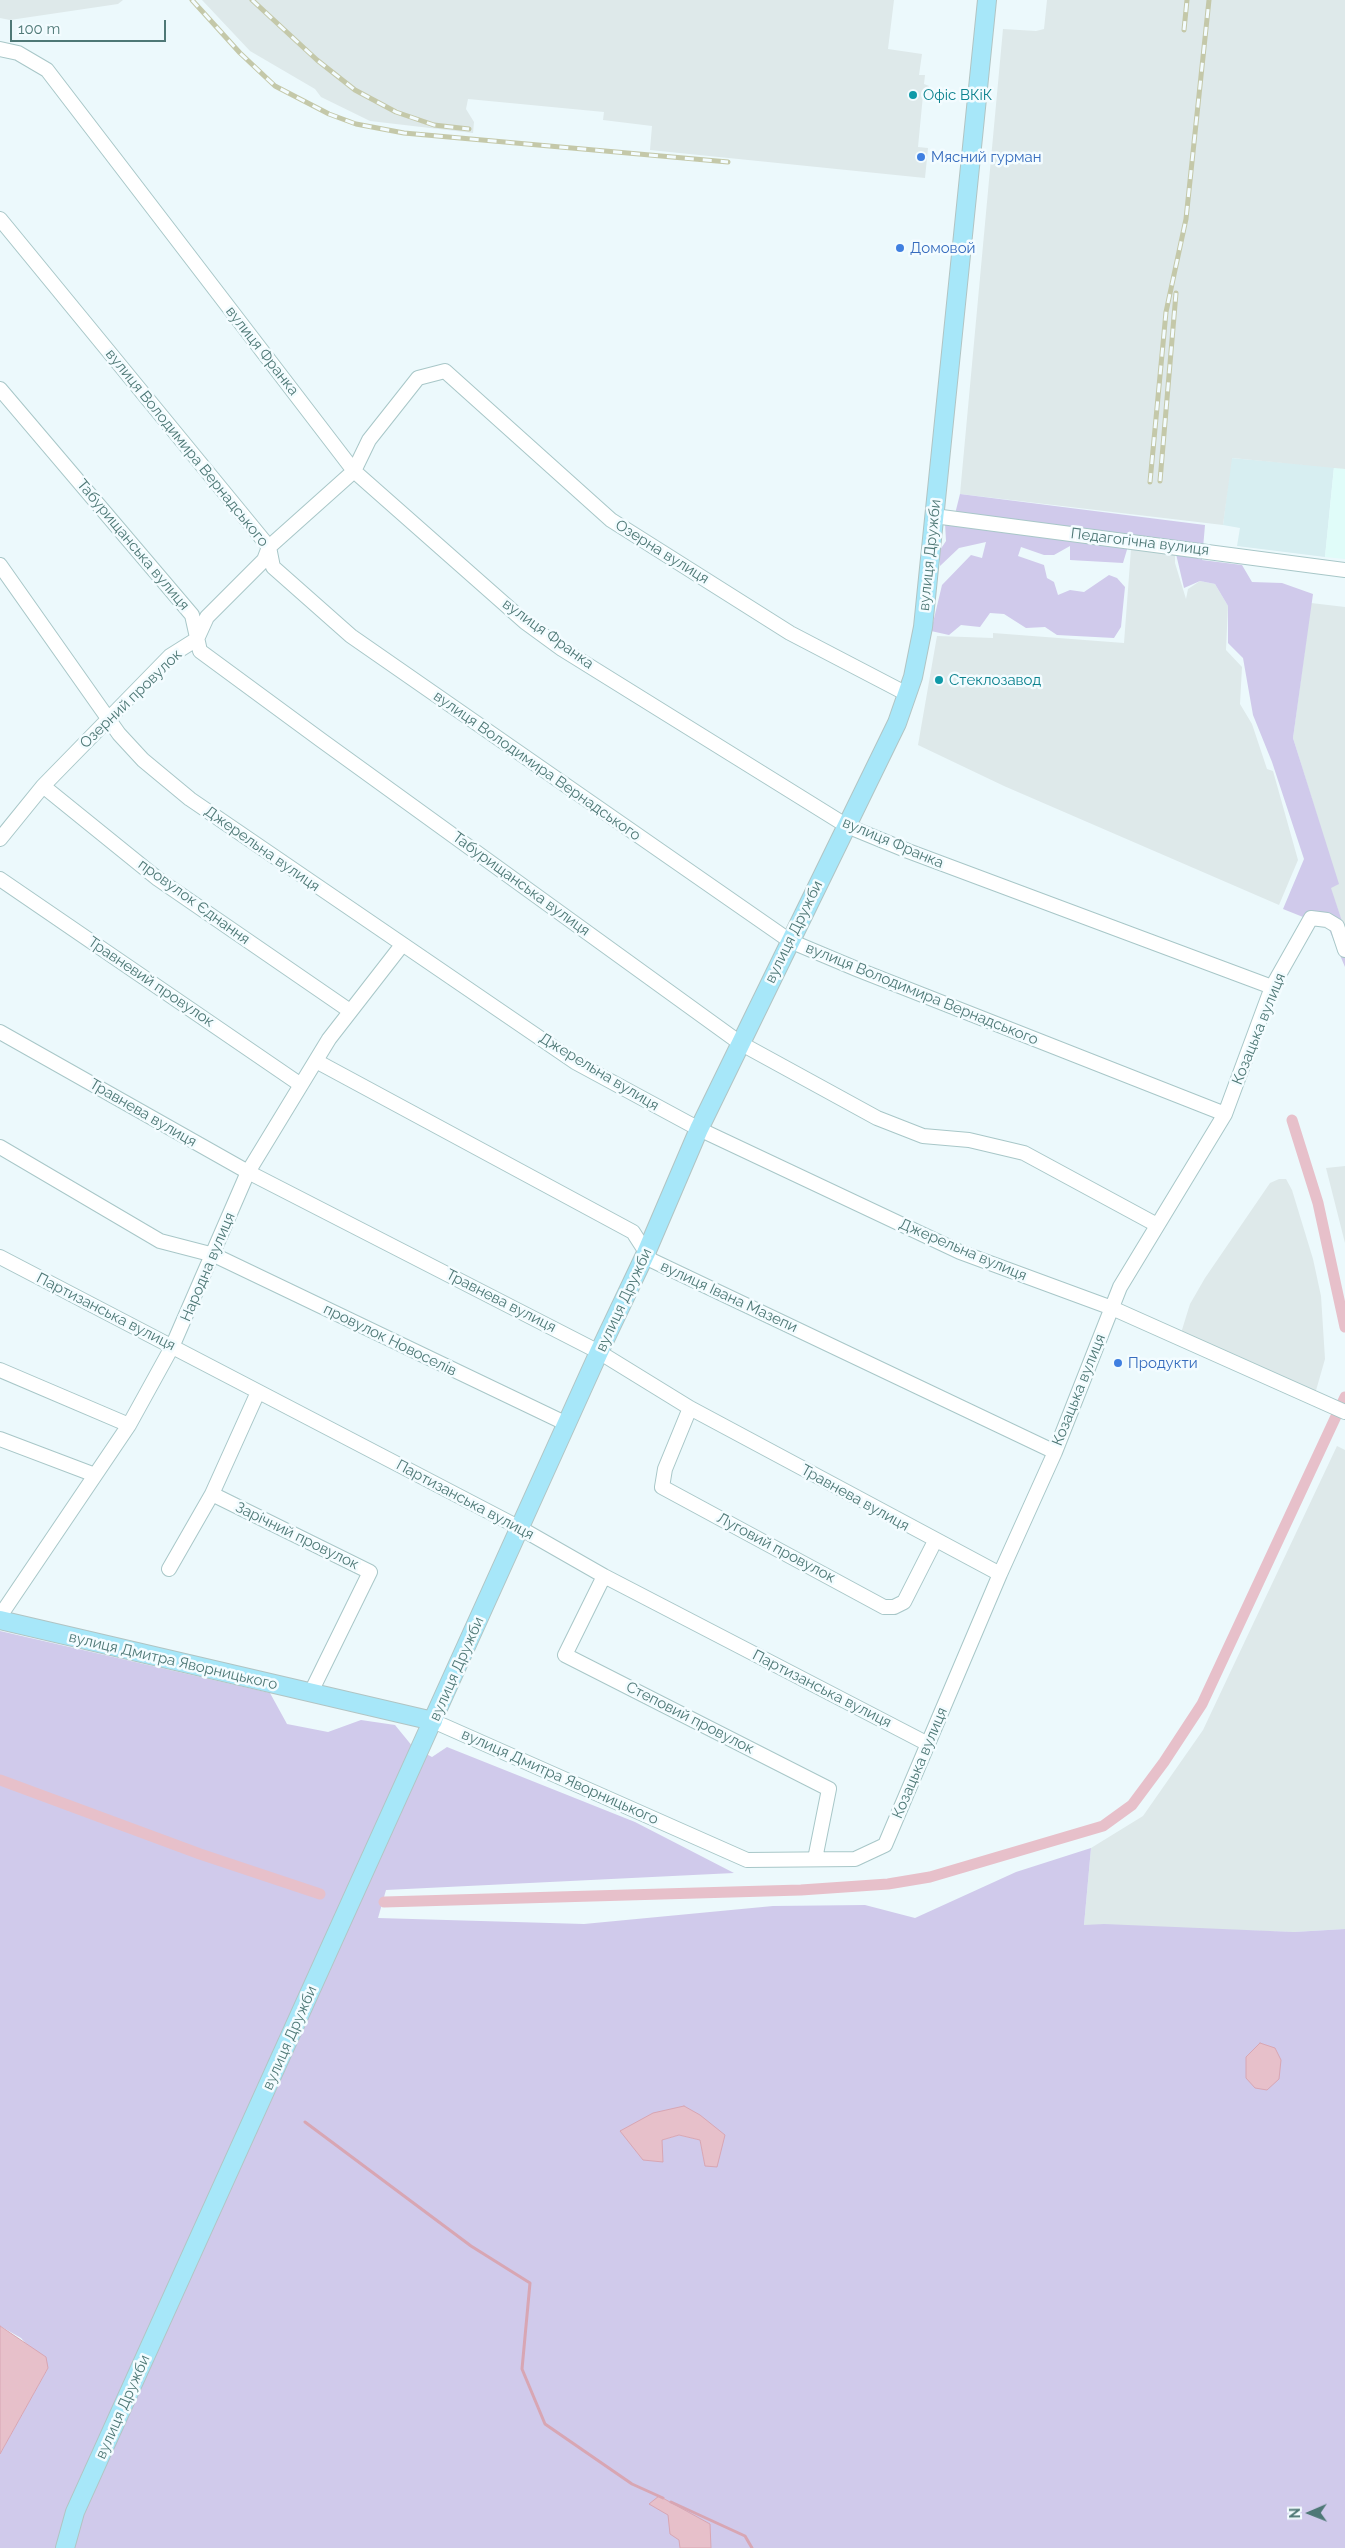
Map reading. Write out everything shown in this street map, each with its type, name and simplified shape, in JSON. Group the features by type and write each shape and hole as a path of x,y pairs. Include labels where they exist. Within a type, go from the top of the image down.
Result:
{"main road":[{"name":"вулиця Дружби","path":"65,2548 75,2512 599,1352 646,1253 699,1129 897,723 907,694 923,628 987,0"},
{"name":"вулиця Дмитра Яворницького","path":"0,1620 433,1721"}],"street":[{"name":"вулиця Франка","path":"0,49 18,53 47,70 354,471 525,622 562,650 847,826 908,851 1272,987"},
{"name":"вулиця Володимира Вернадського","path":"0,219 269,547 273,567 351,636 790,941 1225,1114"},
{"name":"Озерний провулок","path":"1,834 43,786 170,656 196,638 208,617 264,560 269,547 354,471 369,440 418,378 444,371"},
{"name":"Озерна вулиця","path":"444,371 611,520 790,633 907,694"},
{"name":"Табурищанська вулиця","path":"0,389 192,615 200,651 740,1043 877,1118 923,1136 969,1140 1024,1153 1157,1225"},
{"name":"Педагогічна вулиця","path":"934,516 1345,570"},
{"name":"Джерельна вулиця","path":"0,565 110,718 119,734 143,760 190,800 575,1062 699,1129 960,1252 1112,1308 1345,1412"},
{"name":"провулок Єднання","path":"43,786 158,878 350,1011"},
{"name":"Травневий провулок","path":"0,879 301,1086"},
{"name":"Козацька вулиця","path":"855,1859 885,1845 1000,1574 1055,1452 1120,1287 1225,1114 1272,987 1311,918 1327,920 1337,926 1345,950"},
{"name":"Народна вулиця","path":"0,1616 129,1425 172,1347 214,1255 248,1172 316,1061 350,1011 402,945"},
{"name":"Травнева вулиця","path":"0,1032 248,1172 599,1352 690,1408 1000,1574"},
{"name":"вулиця Івана Мазепи","path":"316,1061 633,1232 651,1260 1055,1452"},
{"name":"провулок Новоселів","path":"0,1148 160,1241 214,1255 567,1424"},
{"name":"Партизанська вулиця","path":"0,1258 520,1528 604,1576 928,1744"},
{"path":"0,1370 129,1425"},
{"path":"169,1569 212,1494 258,1392"},
{"name":"Луговий провулок","path":"690,1408 662,1481 662,1487 884,1606 894,1607 904,1602 936,1541"},
{"path":"0,1439 95,1475"},
{"name":"Зарічний провулок","path":"212,1494 370,1572 311,1692"},
{"name":"Степовий провулок","path":"604,1576 565,1655 829,1789 815,1859"},
{"name":"вулиця Дмитра Яворницького","path":"433,1721 746,1860 855,1859"}],"shaded area":[{"path":"0,0 123,0 118,4 10,20 0,18"},
{"path":"202,0 894,0 888,49 922,54 919,75 925,75 924,84 929,86 929,93 923,95 918,147 928,148 925,178 650,150 652,126 603,120 604,112 468,99 466,109 474,122 473,133 370,121 321,97 315,89 250,51"},
{"path":"1047,0 1345,0 1345,469 1232,458 1223,525 960,494 1003,29 1036,31 1044,29"},
{"path":"1231,458 1334,467 1325,557 1237,546 1240,528 1223,525"},
{"path":"1334,467 1345,469 1345,559 1325,557"},
{"path":"960,494 1205,525 1202,560 1242,565 1252,582 1282,583 1313,594 1293,738 1339,884 1331,888 1345,930 1345,967 1328,927 1283,909 1304,859 1272,762 1253,715 1243,658 1228,643 1228,606 1215,584 1200,581 1184,588 1173,541 955,514"},
{"path":"945,523 1129,543 1123,563 1070,560 1070,546 1054,555 1044,555 1021,547 1018,556 1044,565 1047,578 1054,582 1058,595 1070,590 1084,592 1109,575 1117,578 1125,587 1121,627 1114,638 1057,635 1045,627 1026,628 1004,614 990,613 980,627 961,625 949,635 931,631 942,585 971,555 982,558 986,542 959,548 940,566 940,550 946,541"},
{"path":"1131,549 1175,555 1175,563 1186,599 1188,589 1200,581 1215,584 1228,606 1226,650 1242,667 1240,704 1252,724 1267,769 1273,771 1298,860 1279,905 1004,786 918,745 937,636 993,638 993,633 1124,643"},
{"path":"1311,603 1345,607 1345,930 1330,887 1338,884 1293,738"},
{"path":"1345,1166 1345,1243 1326,1168"},
{"path":"1279,1179 1286,1179 1292,1190 1313,1259 1321,1296 1325,1359 1315,1394 1181,1333 1190,1304 1205,1278 1270,1183"},
{"path":"1337,1446 1345,1450 1345,1929 1294,1932 1084,1925 1091,1848 1143,1816 1203,1730"},
{"path":"0,1631 270,1693 287,1724 328,1732 361,1720 395,1725 413,1747 432,1757 447,1747 635,1822 734,1873 386,1890 378,1918 584,1924 773,1906 865,1905 915,1918 1016,1872 1091,1848 1084,1925 1104,1924 1294,1932 1345,1929 1345,2548 0,2548 0,2454 48,2368 21,2338 0,2326","holes":["700,2115 705,2165 700,2140 679,2135 662,2140"]},
{"path":"1260,2043 1275,2048 1281,2060 1279,2079 1267,2090 1255,2088 1246,2078 1246,2057"},
{"path":"684,2106 700,2115 725,2135 717,2167 705,2166 700,2140 679,2135 662,2140 663,2162 643,2160 620,2131 653,2113"},
{"path":"0,2326 46,2357 48,2368 0,2454"},
{"path":"659,2496 710,2524 711,2548 680,2548 679,2540 670,2534 668,2515 649,2504"}],"waterway":[{"path":"1292,1120 1318,1203 1345,1327"},
{"path":"384,1902 801,1890 888,1884 930,1877 1103,1826 1132,1805 1164,1762 1202,1704 1345,1397"},
{"path":"0,1780 200,1854 320,1894"},
{"path":"305,2122 471,2246 530,2283 522,2369 545,2424 632,2484 663,2498"},
{"path":"671,2502 745,2536 752,2548"}],"railway":[{"path":"192,0 240,53 275,86 329,114 356,124 404,133 728,162"},
{"path":"252,0 317,60 355,90 396,112 434,125 469,129"},
{"path":"1184,30 1187,0"},
{"path":"1150,482 1166,312 1186,219 1209,0"},
{"path":"1160,481 1176,293"}],"place":[{"name":"Офіс ВКіК","path":"913,95"},
{"name":"Мясний гурман","path":"921,157"},
{"name":"Домовой","path":"900,248"},
{"name":"Стеклозавод","path":"939,680"},
{"name":"Продукти","path":"1118,1363"}]}
